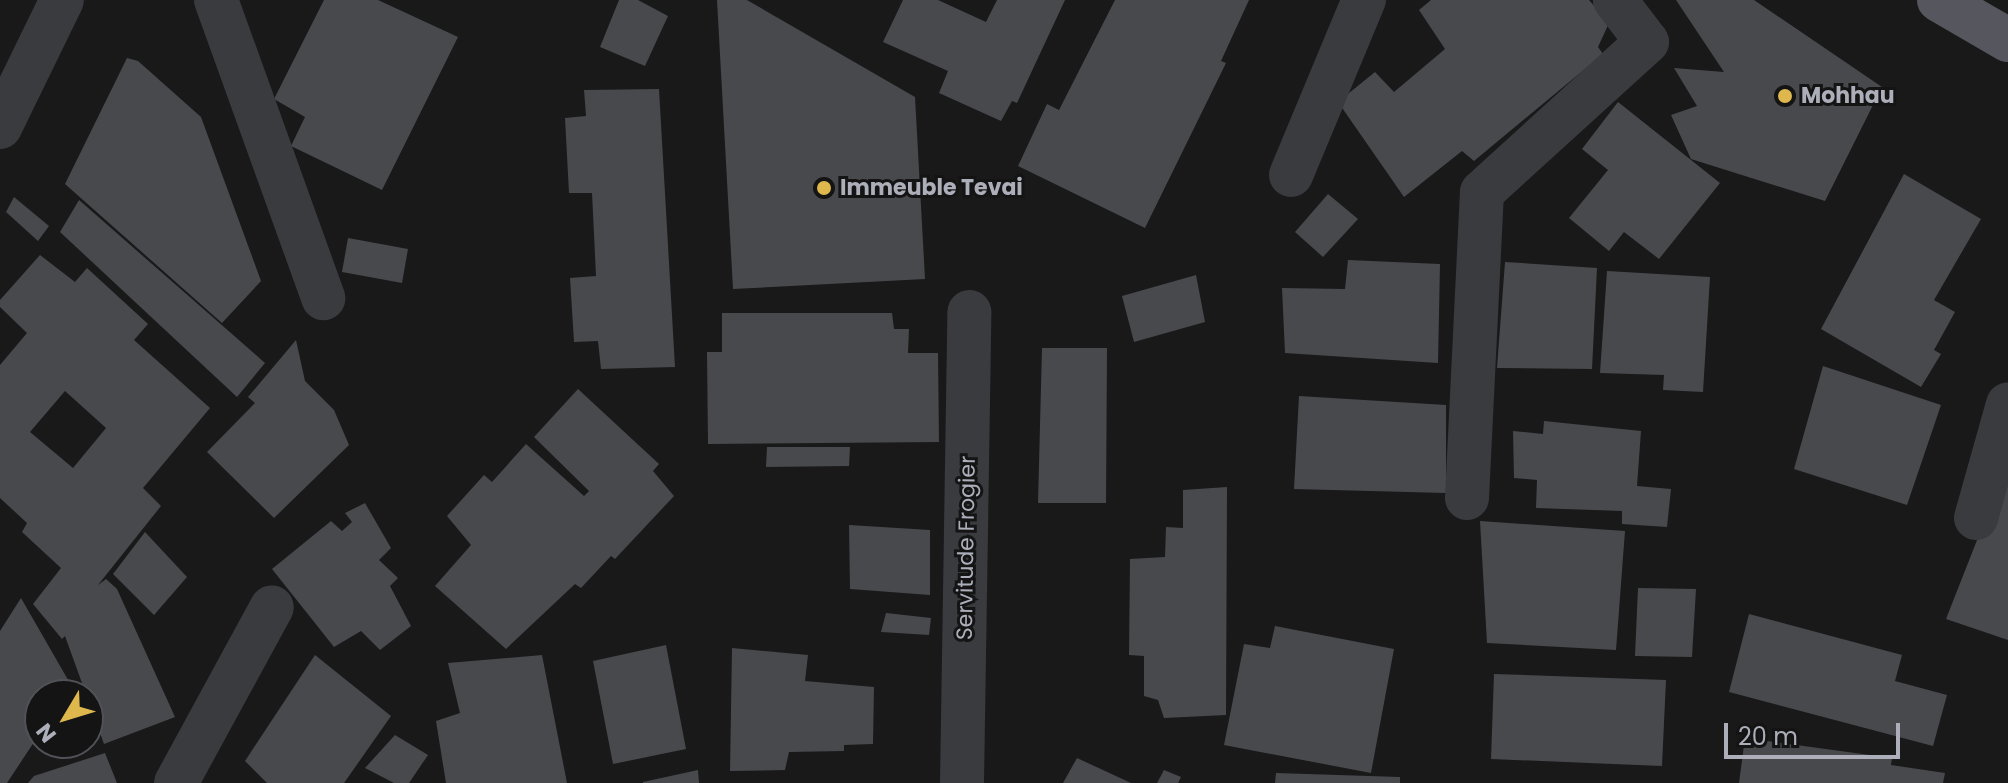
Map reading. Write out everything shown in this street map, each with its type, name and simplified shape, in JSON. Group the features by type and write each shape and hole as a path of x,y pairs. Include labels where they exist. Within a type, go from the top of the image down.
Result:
{"main road":[{"path":"1939,0 2008,40"}],"street":[{"path":"0,127 62,0"},
{"path":"216,0 323,298"},
{"path":"1291,175 1364,0"},
{"path":"1467,498 1482,192 1647,42 1615,0"},
{"name":"Servitude Frogier","path":"962,783 969,312"},
{"path":"1976,518 2008,404"},
{"path":"176,783 272,607"}],"building":[{"path":"324,0 378,0 458,37 382,190 291,146 305,117 274,99"},
{"path":"619,0 638,0 668,16 645,66 600,47"},
{"name":"Immeuble Tevai","path":"717,0 747,0 915,97 925,279 733,289"},
{"path":"903,0 938,0 986,22 997,0 1065,0 1017,103 1012,101 1001,121 939,93 948,71 883,42"},
{"path":"1115,0 1249,0 1221,61 1226,63 1145,228 1018,166 1047,104 1059,110"},
{"path":"1431,0 1589,0 1609,23 1598,47 1603,54 1474,161 1462,151 1404,197 1338,102 1375,72 1394,92 1445,49 1419,10"},
{"name":"Mohhau","path":"1676,0 1754,0 1882,87 1825,201 1691,159 1671,115 1697,106 1674,68 1724,72"},
{"path":"127,58 138,61 201,117 261,281 222,323 65,184"},
{"path":"659,89 675,367 601,369 598,341 574,342 570,278 596,276 592,193 569,193 565,118 586,116 584,90"},
{"path":"1618,102 1720,183 1659,259 1624,232 1609,251 1569,218 1608,170 1582,149"},
{"path":"1904,174 1981,219 1934,300 1955,312 1934,350 1941,354 1921,387 1821,329"},
{"path":"1328,194 1358,219 1323,257 1295,232"},
{"path":"14,197 49,226 38,241 6,212"},
{"path":"79,200 265,363 237,397 60,232"},
{"path":"348,238 408,249 402,283 342,272"},
{"path":"40,255 75,282 87,268 148,324 134,340 210,408 143,488 161,506 98,585 106,579 117,589 175,717 104,744 104,679 81,679 65,636 62,639 33,604 61,568 22,532 27,523 0,498 0,365 27,333 0,307 0,300","holes":["65,391 106,428 73,468 30,432"]},
{"path":"1348,260 1440,264 1438,363 1285,353 1282,288 1345,289"},
{"path":"1505,262 1597,268 1592,369 1497,368"},
{"path":"1607,271 1710,277 1703,392 1663,390 1664,375 1600,373"},
{"path":"1196,275 1205,322 1134,342 1122,296"},
{"path":"722,313 892,313 894,329 909,329 908,353 938,353 939,442 708,444 707,352 722,352"},
{"path":"296,340 305,381 334,410 349,445 274,518 207,452 255,403 248,397"},
{"path":"1042,348 1107,348 1106,503 1038,503"},
{"path":"1823,366 1941,405 1907,505 1794,469"},
{"path":"578,389 659,464 653,471 674,496 615,559 611,556 581,588 575,584 506,649 435,586 471,545 447,516 484,475 492,482 526,444 584,496 589,491 534,437"},
{"path":"1299,396 1446,405 1446,493 1294,489"},
{"path":"1544,421 1641,431 1637,486 1671,489 1667,527 1622,524 1622,511 1536,508 1537,480 1514,478 1513,431 1543,434"},
{"path":"767,447 850,447 849,466 766,467"},
{"path":"2001,479 2008,481 2008,640 1946,619"},
{"path":"1227,487 1226,715 1164,718 1158,700 1144,696 1144,656 1129,655 1130,559 1165,557 1166,527 1183,528 1183,490"},
{"path":"365,503 391,548 379,560 398,578 390,586 411,626 380,650 361,631 334,647 272,569 331,521 342,531 352,522 345,513"},
{"path":"1480,521 1625,531 1616,650 1487,643"},
{"path":"849,525 930,530 930,595 850,589"},
{"path":"145,532 187,577 154,615 113,574"},
{"path":"1638,588 1696,589 1692,657 1635,656"},
{"path":"21,598 68,679 24,679 24,757 7,783 0,783 0,631"},
{"path":"886,613 931,618 929,635 881,632"},
{"path":"1749,614 1902,655 1895,681 1947,695 1933,746 1729,692"},
{"path":"1275,626 1394,649 1371,773 1224,745 1244,644 1270,648"},
{"path":"666,645 686,749 613,764 593,661"},
{"path":"732,648 808,655 805,681 874,687 873,744 844,745 844,751 789,752 785,770 730,771"},
{"path":"315,655 391,716 344,783 267,783 245,761"},
{"path":"542,655 567,783 446,783 436,721 460,713 448,663"},
{"path":"1494,674 1666,680 1662,766 1491,759"},
{"path":"395,735 428,755 409,783 394,783 365,768"},
{"path":"1745,738 1892,758 1891,765 1945,773 1943,783 1739,783"},
{"path":"104,753 117,783 28,783 34,776 86,759 104,759"},
{"path":"1077,758 1131,783 1063,783"},
{"path":"698,770 699,783 643,783 643,782"},
{"path":"1164,770 1181,777 1178,783 1157,783"},
{"path":"1276,773 1400,777 1400,783 1275,783"}],"place":[{"name":"Mohhau","path":"1785,96"},
{"name":"Immeuble Tevai","path":"824,188"}]}
